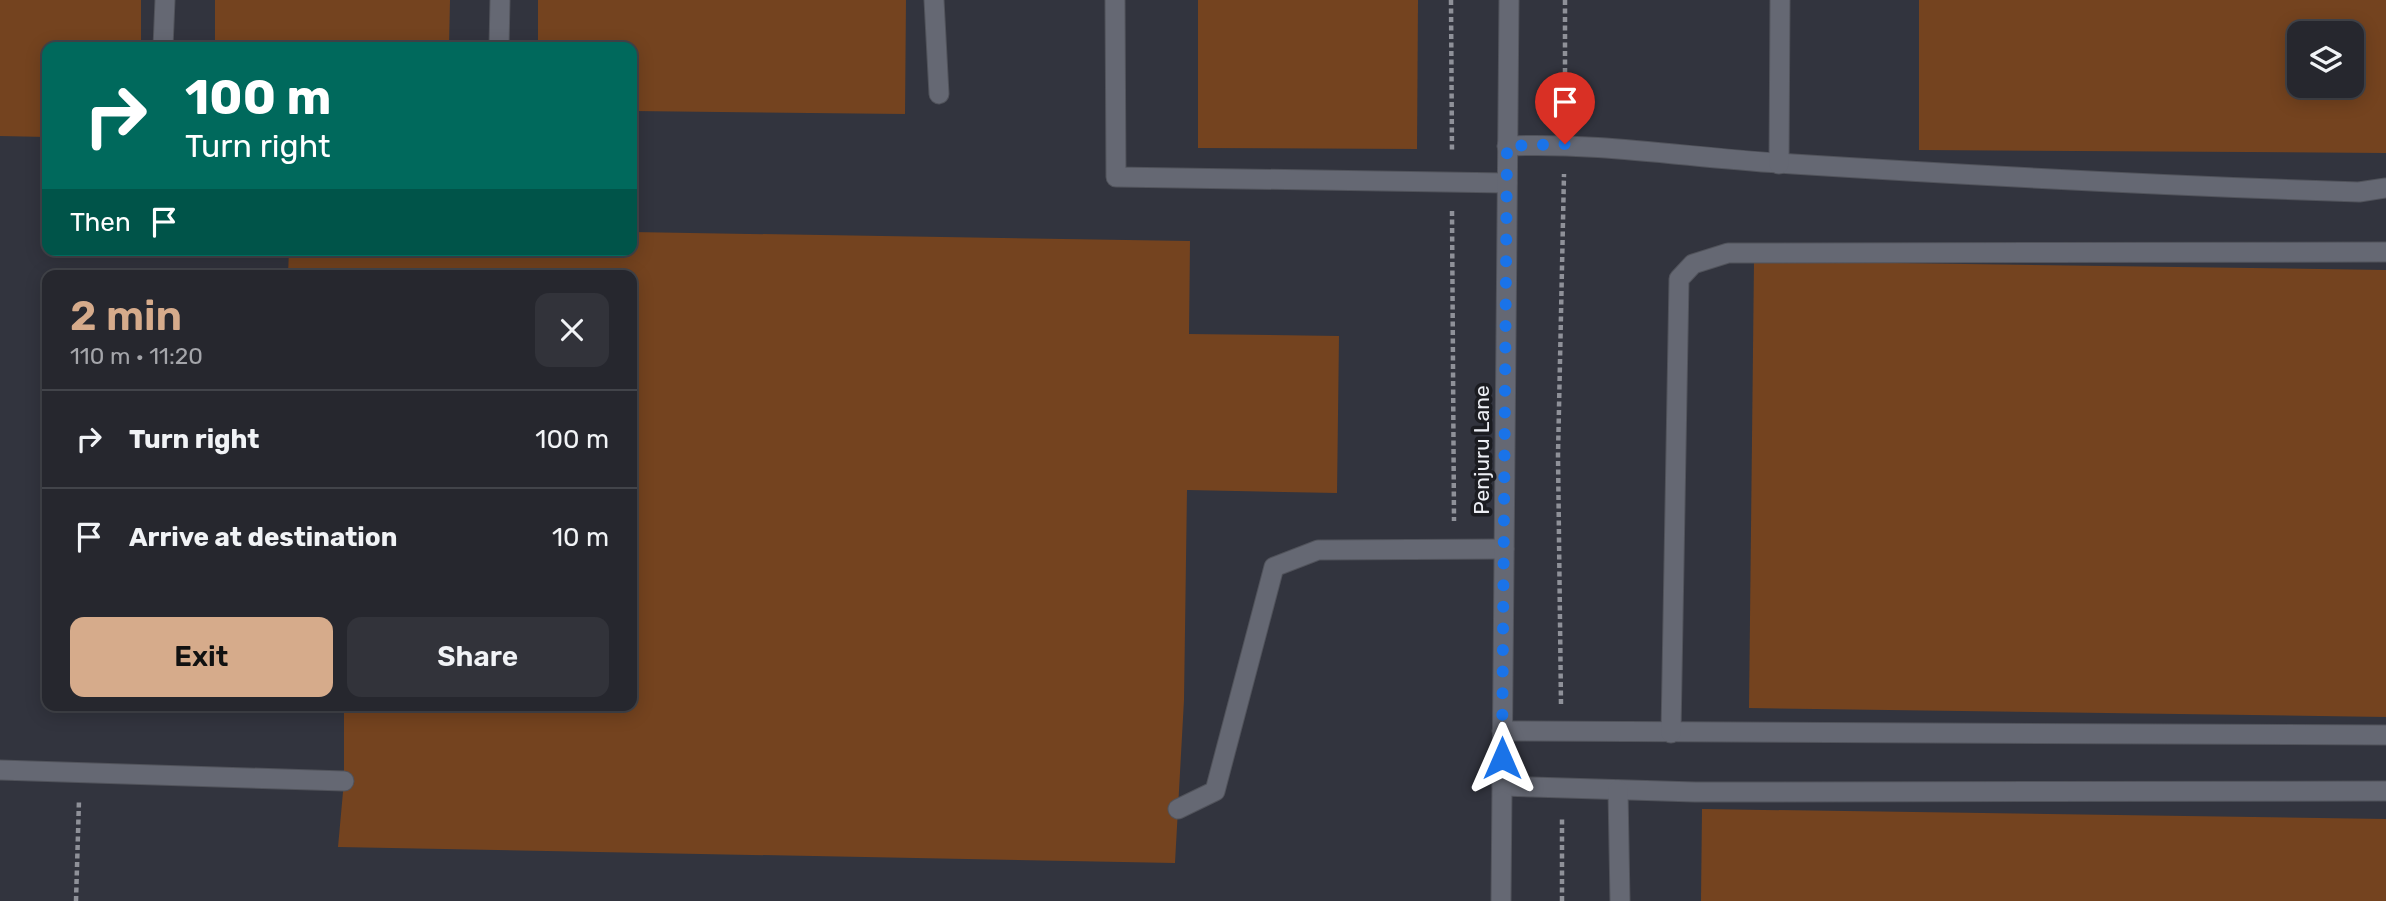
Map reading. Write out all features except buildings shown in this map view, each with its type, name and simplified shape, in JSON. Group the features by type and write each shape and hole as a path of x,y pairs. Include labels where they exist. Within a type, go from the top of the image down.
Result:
{"street":[{"path":"163,42 164,0"},
{"path":"499,42 500,0"},
{"path":"934,0 939,94"},
{"path":"1115,0 1116,177 1507,183"},
{"name":"Penjuru Lane","path":"1501,901 1508,0"},
{"path":"1779,164 1780,0"},
{"path":"1507,146 1565,144 1779,164 2097,183 2360,192 2386,188"},
{"path":"1671,733 1679,279 1693,264 1728,253 2386,252"},
{"path":"1178,809 1215,791 1274,567 1318,550 1504,549"},
{"path":"1502,731 2386,735"},
{"path":"0,770 344,781"},
{"path":"1502,786 1618,790 2386,791"},
{"path":"1618,790 1620,901"}],"path":[{"path":"1451,0 1454,550"},
{"path":"1561,731 1559,455 1565,144 1564,0"},
{"path":"1562,788 1562,901"},
{"path":"71,794 79,800 81,813 76,901"}],"route":[{"path":"1502,758 1507,146 1565,144"}]}
